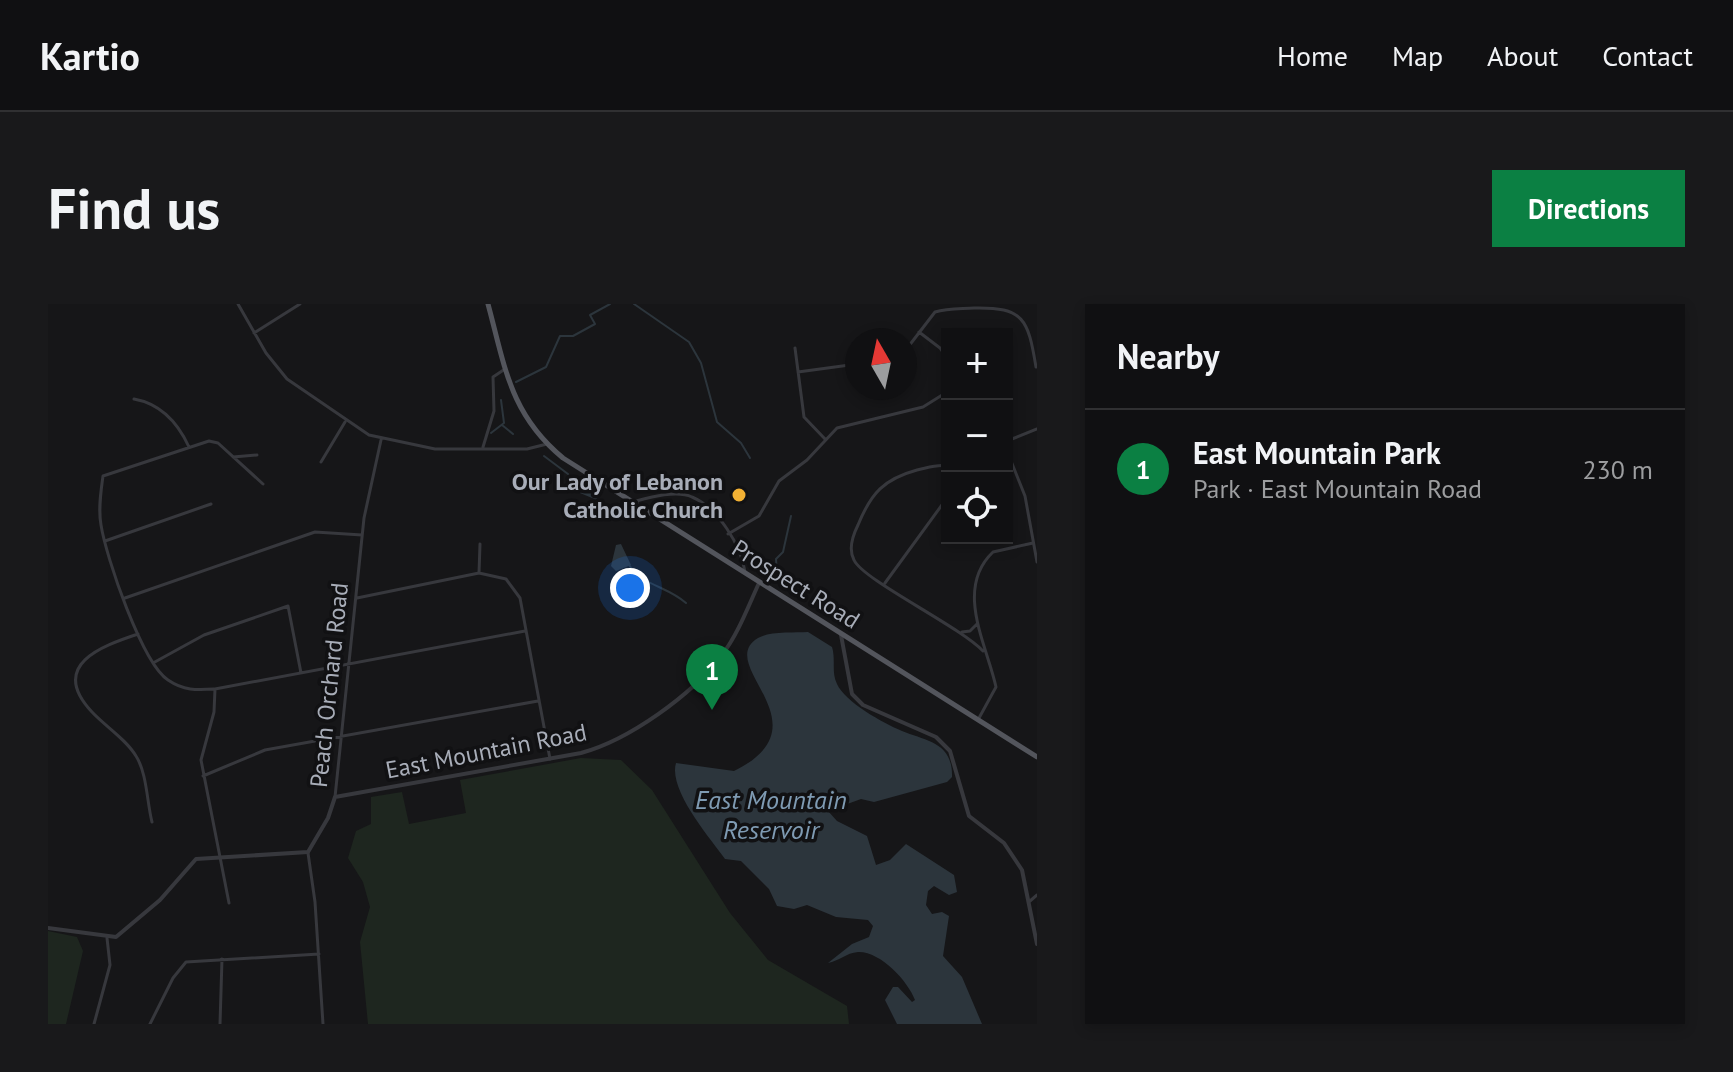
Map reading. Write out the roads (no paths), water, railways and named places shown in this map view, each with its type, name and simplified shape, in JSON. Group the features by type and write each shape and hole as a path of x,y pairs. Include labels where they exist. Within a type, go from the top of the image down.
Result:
{"main road":[{"name":"Prospect Road","path":"488,304 505,369 521,411 547,444 632,503 1037,757"}],"street":[{"path":"238,304 254,333 288,380 345,422 381,440 435,449 527,449 547,444"},
{"path":"254,333 300,304"},
{"path":"917,335 931,315 942,310 1006,308 1018,316 1027,330 1036,367"},
{"path":"919,332 941,351"},
{"path":"795,348 804,417 825,439"},
{"path":"798,372 845,366"},
{"path":"483,447 494,411 493,377 505,369"},
{"path":"728,534 759,516 779,481 807,460 825,439 844,424 923,407 941,396"},
{"path":"134,399 150,403 173,419 189,447"},
{"path":"321,462 345,422"},
{"path":"1013,439 1037,429"},
{"name":"Peach Orchard Road","path":"308,852 328,818 335,797 362,535 381,440"},
{"path":"263,484 214,441 104,474 100,516 105,541 138,634 152,664 181,687 194,691 215,689 525,631"},
{"path":"233,457 257,455"},
{"path":"1013,466 1025,496 1037,562"},
{"path":"941,467 891,478 869,500 855,531 851,551 859,567 962,632 983,651"},
{"path":"632,503 663,496 691,496 707,507 728,534 742,560 745,574"},
{"path":"105,541 211,504"},
{"path":"885,583 941,506"},
{"path":"125,598 315,532 362,535"},
{"path":"978,721 996,687 977,624 976,587 986,559 1004,547 1033,543"},
{"path":"479,573 480,544"},
{"path":"357,598 479,573 499,575 512,584 520,598 550,759"},
{"name":"East Mountain Road","path":"335,797 550,759 612,743 700,680 724,652 759,583"},
{"path":"152,664 194,639 282,606 290,610 301,673"},
{"path":"962,632 970,631 977,624"},
{"path":"138,634 91,652 80,667 78,682 86,706 136,756 152,822"},
{"path":"841,635 852,694 863,705 936,737 950,751 964,801 978,826 1011,851 1022,870 1037,944"},
{"path":"215,689 214,712 202,750 203,776 229,903"},
{"path":"203,776 254,753 538,701"},
{"path":"48,928 107,938 130,929 192,861 218,855 308,852 323,1024"},
{"path":"1030,901 1037,895"},
{"path":"94,1024 110,965 107,938"},
{"path":"150,1024 173,978 186,962 319,954"},
{"path":"220,1024 222,959"}],"water":[{"path":"574,478 591,484 597,500 580,493"},
{"path":"621,544 631,565 616,571 611,566 616,545"},
{"name":"East Mountain Reservoir","path":"808,632 832,647 835,679 848,698 885,723 936,745 948,756 952,777 947,782 874,802 861,799 828,811 837,821 867,836 876,865 890,860 906,844 954,875 957,892 949,895 934,886 928,891 926,905 932,914 942,912 949,916 943,956 962,977 982,1024 897,1024 885,1000 893,987 898,987 912,1002 915,1000 892,968 875,956 858,952 828,963 852,944 869,937 873,926 868,920 836,917 807,905 794,909 777,906 769,889 741,861 725,859 684,800 675,774 676,763 734,771 760,753 772,734 771,715 749,664 748,650 763,636"}],"waterway":[{"path":"516,382 546,367 560,336 573,336 595,324 590,315 610,304"},
{"path":"634,304 689,342 701,363 717,422 741,443 750,458"},
{"path":"491,433 504,423 501,400"},
{"path":"502,425 513,434"},
{"path":"544,456 568,474"},
{"path":"777,574 776,559 783,552 791,516"},
{"path":"629,565 648,582 686,603"}],"place":[{"name":"Our Lady of Lebanon Catholic Church","path":"739,495"},
{"name":"East Mountain Park","path":"712,710"}]}
